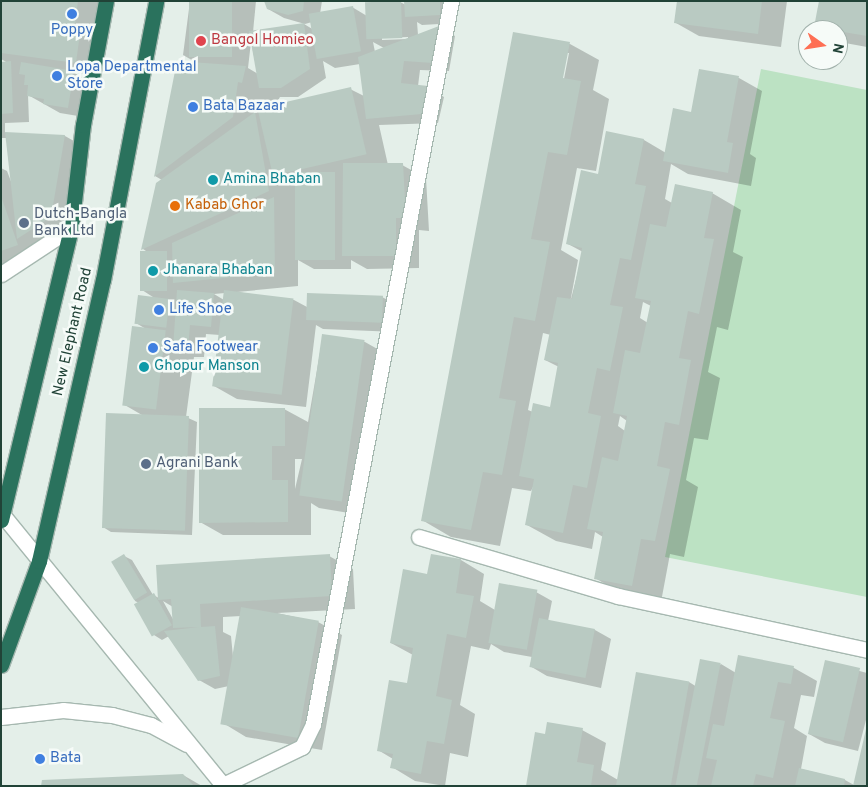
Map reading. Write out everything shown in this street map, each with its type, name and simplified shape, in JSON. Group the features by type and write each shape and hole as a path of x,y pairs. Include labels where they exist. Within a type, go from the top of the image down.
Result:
{"highway":[{"name":"New Elephant Road","path":"2,516 71,228 83,125 106,1"},
{"name":"New Elephant Road","path":"1,665 39,561 103,280 156,1"}],"street":[{"path":"2,516 224,786 302,747 314,724 451,1"},
{"path":"1,274 71,228"},
{"path":"419,537 618,596 867,650"},
{"path":"1,717 63,710 112,715 151,725 192,747"}],"green space":[{"path":"761,69 867,90 867,597 665,557"}],"building":[{"path":"1,1 78,1 75,25 81,26 76,63 1,53"},
{"path":"189,1 232,1 232,57 189,57"},
{"path":"264,1 304,1 303,11 288,15 267,9"},
{"path":"401,1 402,38 366,39 365,2"},
{"path":"404,1 440,1 440,15 405,17"},
{"path":"677,1 762,1 758,34 674,23"},
{"path":"819,1 867,1 867,36 848,33 848,20 815,20"},
{"path":"353,6 361,51 317,59 309,14"},
{"path":"304,23 310,69 281,88 259,88 249,31"},
{"path":"439,26 433,63 404,61 401,83 428,86 422,114 366,119 358,57"},
{"path":"513,32 570,42 563,78 581,81 567,155 548,152 531,239 550,242 535,321 514,317 499,398 516,401 502,475 483,472 471,530 421,521"},
{"path":"11,61 13,113 1,114 1,62"},
{"path":"177,61 246,66 242,83 238,82 233,117 154,177"},
{"path":"21,62 74,71 68,108 43,104 44,99 27,96 28,85 24,85 25,75 19,74"},
{"path":"699,69 739,76 727,142 733,143 728,173 663,161 673,108 691,112"},
{"path":"351,87 367,154 273,176 257,109"},
{"name":"Amina Bhaban","path":"255,112 269,191 141,250 156,183"},
{"path":"606,131 644,139 635,184 646,186 631,260 620,258 610,305 623,307 610,371 597,368 588,413 601,416 587,488 573,485 563,533 525,525 534,479 519,476 533,403 550,407 558,363 544,360 557,297 572,299 582,248 566,244 581,170 598,174"},
{"path":"5,132 65,135 51,217 17,239"},
{"path":"343,163 403,163 406,218 396,218 396,256 342,256"},
{"path":"295,172 335,172 335,260 295,260"},
{"path":"675,184 713,192 704,238 714,239 699,314 688,311 679,358 691,360 679,425 665,422 657,466 670,469 655,541 641,539 632,586 594,579 603,532 587,529 602,457 618,461 627,416 613,413 625,350 640,353 651,301 635,298 650,224 666,227"},
{"path":"1,196 18,245 1,251"},
{"path":"274,197 275,273 173,283 172,243"},
{"name":"Jhanara Bhaban","path":"140,251 167,251 167,291 140,291"},
{"path":"177,290 214,293 211,327 190,325 188,349 173,348"},
{"path":"224,290 293,299 282,395 212,386"},
{"path":"307,293 383,296 382,323 306,320"},
{"path":"138,295 170,299 166,328 134,324"},
{"name":"Ghopur Manson","path":"132,326 166,330 156,410 122,405"},
{"path":"322,334 365,340 342,501 299,495"},
{"path":"199,408 285,408 285,446 272,446 272,480 288,480 288,522 199,523"},
{"name":"Agrani Bank","path":"106,413 189,416 185,531 102,528"},
{"path":"124,554 147,593 134,600 111,562"},
{"path":"330,554 332,596 200,604 201,627 215,626 220,676 198,681 164,631 199,627 173,628 171,599 158,600 156,565"},
{"path":"431,554 461,559 456,593 474,596 466,638 447,634 436,696 452,700 444,744 427,741 421,774 390,768 393,754 377,751 389,680 407,683 413,648 390,643 403,569 427,574"},
{"path":"499,583 537,590 527,650 488,643"},
{"path":"154,593 172,625 152,637 134,604"},
{"path":"241,607 319,621 298,738 220,724"},
{"path":"539,618 595,629 585,678 529,667"},
{"path":"738,655 794,666 791,684 778,682 770,718 785,721 773,778 756,774 753,786 711,786 717,760 706,758 713,724 724,726"},
{"path":"700,659 721,663 697,786 675,786"},
{"path":"825,660 860,668 843,742 808,734"},
{"path":"636,672 689,681 671,786 616,786"},
{"path":"547,722 583,728 577,762 594,765 591,786 526,786 535,732 545,734"},
{"path":"866,729 867,786 853,786"},
{"path":"799,768 845,779 844,786 795,786"},
{"path":"183,774 194,786 41,786 42,780"}],"place":[{"name":"Poppy","path":"72,14"},
{"name":"Bangol Homieo","path":"201,41"},
{"name":"Lopa Departmental Store","path":"57,76"},
{"name":"Bata Bazaar","path":"193,107"},
{"name":"Amina Bhaban","path":"213,180"},
{"name":"Kabab Ghor","path":"175,206"},
{"name":"Dutch-Bangla Bank Ltd","path":"24,223"},
{"name":"Jhanara Bhaban","path":"153,271"},
{"name":"Life Shoe","path":"159,310"},
{"name":"Safa Footwear","path":"153,348"},
{"name":"Ghopur Manson","path":"144,367"},
{"name":"Agrani Bank","path":"146,464"},
{"name":"Bata","path":"40,759"}]}
